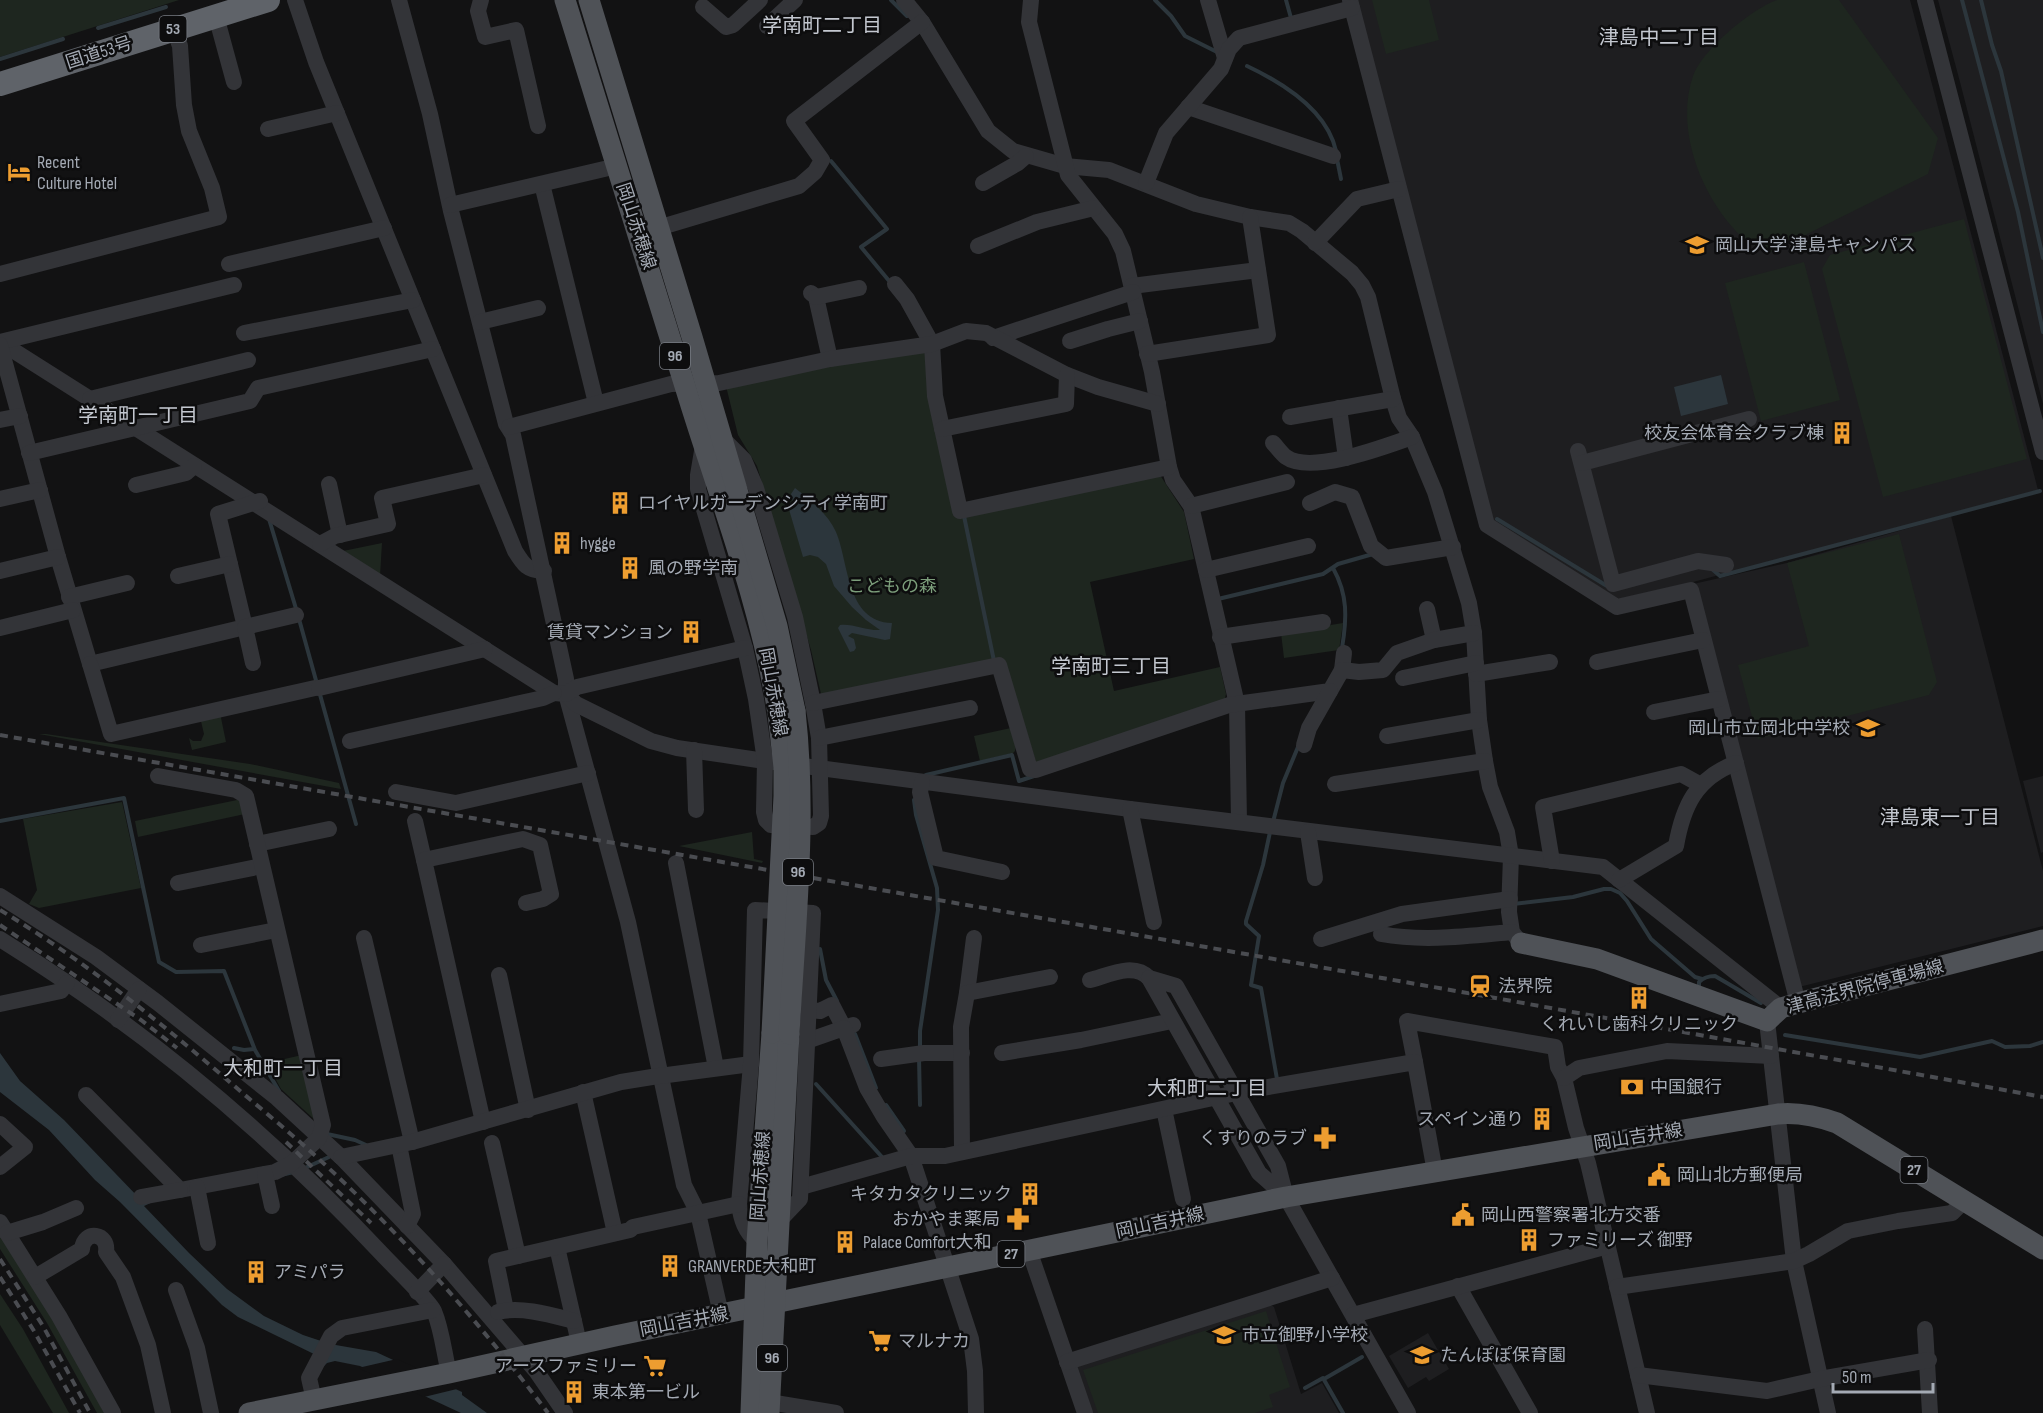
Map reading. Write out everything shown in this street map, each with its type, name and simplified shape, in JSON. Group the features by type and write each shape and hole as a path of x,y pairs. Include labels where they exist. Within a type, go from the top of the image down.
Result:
{"highway":[{"name":"国道53号","path":"0,84 267,0"}],"main road":[{"name":"岡山赤穂線","path":"565,0 684,384 712,439 777,627 796,709 801,768 800,841 780,1220 765,1305 751,1413"},
{"name":"岡山赤穂線","path":"589,0 706,384 712,439"},
{"name":"津高法界院停車場線","path":"1516,937 1782,1011 2043,940"},
{"name":"岡山赤穂線","path":"769,1408 765,1305 757,1242 789,1036"},
{"name":"岡山吉井線","path":"249,1413 276,1410 579,1343 1286,1197 1795,1112 1837,1123 2043,1249"}],"street":[{"path":"295,0 312,52 515,550 523,563 533,571 544,571"},
{"path":"399,0 430,114 450,205 506,424 513,435 566,679 560,693 588,773 628,922 684,1185 698,1213 721,1314"},
{"path":"481,0 478,11 485,37 516,30 538,126"},
{"path":"703,7 721,32 733,25 760,0"},
{"path":"766,26 795,0"},
{"path":"904,0 918,26 988,131 1022,159 1109,170 1196,204 1250,217 1289,223 1352,273 1362,285 1368,297 1399,418 1412,437 1435,492 1448,548 1469,603 1469,633 1479,720 1490,787 1507,832 1511,856 1510,900 1516,937 1395,937 1381,934"},
{"path":"1031,0 1029,22 1065,166 1068,175 1091,209 1115,234 1123,251 1136,322 1147,354 1164,468 1191,506 1233,704 1239,822"},
{"path":"1208,0 1225,58"},
{"path":"1925,0 2043,452"},
{"path":"1146,183 1166,133 1221,69 1229,49 1239,38 1349,6 1396,190 1487,525 1617,606 1691,590 1736,763 1782,1011 1771,1056 1794,1261 1828,1413"},
{"path":"216,16 234,82"},
{"path":"639,234 799,186 815,172 822,160 794,121 918,26"},
{"path":"0,274 219,217 212,188 189,131 184,105 180,46 174,29"},
{"path":"1188,107 1333,156"},
{"path":"268,129 337,114"},
{"path":"983,183 1022,159"},
{"path":"450,205 616,166"},
{"path":"542,184 596,403"},
{"path":"1315,243 1357,199 1396,190"},
{"path":"978,246 1037,222 1091,209"},
{"path":"1147,354 1268,334 1250,217"},
{"path":"229,264 384,228"},
{"path":"993,338 1130,292 1258,270"},
{"path":"895,284 913,309 932,344 934,396 945,429 960,512 1164,468"},
{"path":"0,343 234,285"},
{"path":"830,359 814,295 859,288"},
{"path":"244,333 413,300"},
{"path":"480,322 538,309"},
{"path":"1070,341 1136,322"},
{"path":"509,428 671,384 706,384 830,359 932,344 966,331 981,332 1067,375 1098,387 1154,403"},
{"path":"0,343 485,649 576,704 651,741 765,761 922,782 1308,832 1603,867 1782,1011"},
{"path":"0,343 71,604 111,734 261,693 317,688 485,649"},
{"path":"29,453 250,401 258,388 433,350"},
{"path":"90,399 248,360"},
{"path":"945,429 1066,404 1067,375"},
{"path":"1290,417 1393,399"},
{"path":"1338,408 1346,458"},
{"path":"0,420 20,416"},
{"path":"1726,565 1698,561 1613,584 1580,457 1749,419"},
{"path":"1273,443 1287,458 1320,462 1346,458 1412,437"},
{"path":"712,439 698,475 698,489 745,648 756,699 765,761 764,812 766,820 771,825 813,827 819,823 821,816 819,738 796,709 999,665 1030,769 1036,770 1233,704 1330,691"},
{"path":"136,485 186,474 194,466"},
{"path":"320,544 340,535 388,524 382,498 484,475"},
{"path":"1191,506 1287,483"},
{"path":"329,484 340,535"},
{"path":"0,499 40,490"},
{"path":"1310,503 1335,492 1352,497 1371,546 1386,558 1448,548"},
{"path":"253,663 218,514 260,507"},
{"path":"1206,570 1308,546"},
{"path":"0,571 58,557"},
{"path":"178,576 230,564"},
{"path":"0,628 127,584"},
{"path":"1427,609 1434,640"},
{"path":"90,664 296,615"},
{"path":"1220,637 1323,622"},
{"path":"1304,745 1309,728 1330,691 1343,661 1359,672 1383,670 1397,653 1434,640 1469,633"},
{"path":"1598,662 1703,640"},
{"path":"350,741 543,698 577,687 745,648"},
{"path":"1403,678 1473,666 1550,662"},
{"path":"1654,712 1719,699"},
{"path":"819,738 970,708"},
{"path":"1387,736 1479,720"},
{"path":"694,750 696,810"},
{"path":"1335,784 1485,761"},
{"path":"1619,880 1676,846 1679,826 1694,792 1723,768 1736,763"},
{"path":"396,792 456,803 588,773"},
{"path":"1552,861 1543,807 1681,774 1701,785"},
{"path":"158,776 236,790 246,796 321,1132"},
{"path":"922,782 920,792 936,858 1002,872"},
{"path":"1130,809 1154,922"},
{"path":"415,821 483,1122"},
{"path":"257,844 329,829"},
{"path":"1308,832 1316,878"},
{"path":"424,861 523,839 540,845 551,894 543,899 526,903"},
{"path":"676,863 716,1068"},
{"path":"178,883 262,866"},
{"path":"0,896 96,957 321,1132 406,1226 444,1264 536,1371 565,1413"},
{"path":"1321,939 1402,914 1510,900"},
{"path":"757,1242 747,1233 739,1204 751,1064 756,910 813,913 808,1010 789,1036 801,1187 800,1199 780,1220"},
{"path":"201,945 276,930"},
{"path":"364,938 403,1147 413,1214 406,1226"},
{"path":"962,1152 961,1028 974,938"},
{"path":"0,939 67,983 196,1079 291,1164 358,1229 433,1310 448,1373"},
{"path":"1090,980 1133,969 1143,972 1149,978 1259,1173 1286,1197"},
{"path":"499,975 528,1110"},
{"path":"967,993 1050,977"},
{"path":"1149,978 1176,986 1278,1166 1286,1197 1408,1413"},
{"path":"0,1004 61,991 67,983"},
{"path":"118,1020 139,989"},
{"path":"808,1010 820,1011 832,1005 849,1026 867,1089 911,1156 971,1339 975,1371 976,1413"},
{"path":"1002,1053 1081,1040 1172,1021"},
{"path":"1435,1172 1407,1021 1555,1047 1558,1067 1564,1078 1575,1128 1588,1163 1647,1413"},
{"path":"789,1036 849,1026"},
{"path":"1182,1038 1201,1028"},
{"path":"1564,1078 1579,1068 1667,1051 1771,1056"},
{"path":"881,1059 920,1054 962,1053"},
{"path":"801,1187 911,1156 945,1156 1238,1093 1415,1062"},
{"path":"341,1156 403,1147 483,1122 584,1096 621,1082 751,1064"},
{"path":"86,1095 180,1190"},
{"path":"584,1096 615,1233"},
{"path":"1164,1109 1183,1199"},
{"path":"0,1124 25,1147 0,1167"},
{"path":"141,1197 266,1178 291,1164 321,1132"},
{"path":"492,1143 518,1256"},
{"path":"266,1178 272,1206"},
{"path":"198,1190 208,1243"},
{"path":"1617,1287 1794,1261 1848,1232 1898,1221 1952,1213 1964,1201"},
{"path":"506,1310 496,1261 630,1230 633,1227 739,1204"},
{"path":"76,1208 43,1222 4,1227 59,1316 113,1413"},
{"path":"35,1277 82,1249 84,1241 89,1236 97,1235 104,1239 107,1245 106,1252 123,1277 148,1345 163,1413"},
{"path":"1353,1315 1608,1246"},
{"path":"557,1247 579,1343"},
{"path":"1029,1250 1084,1413"},
{"path":"417,1292 444,1264"},
{"path":"1067,1362 1332,1278"},
{"path":"1458,1286 1530,1413"},
{"path":"176,1290 197,1348 211,1413"},
{"path":"314,1400 309,1378 331,1336 342,1328 433,1310"},
{"path":"490,1319 506,1310 540,1313 574,1321"},
{"path":"1926,1329 1930,1413"},
{"path":"1638,1375 1767,1391 1820,1378 1929,1360"},
{"path":"769,1408 836,1413"}],"shaded area":[{"name":"岡山大学 津島キャンパス","path":"1355,0 1910,0 2038,490 1693,582 1619,599 1491,522"},
{"path":"1938,0 2043,0 2043,404 1960,82"},
{"path":"1721,375 1728,404 1681,416 1674,387"},
{"path":"795,488 833,525 857,602 866,613 877,620 892,623 890,639 852,633 848,636 854,639 856,648 850,652 838,628 840,625 880,630 852,607 834,586 826,564 818,557 810,555 803,557 788,506 791,509 794,507 791,494"},
{"name":"岡山市立岡北中学校","path":"1951,516 2043,871 2043,926 1799,987 1693,584 1787,563"},
{"path":"2043,776 2043,852 2041,853 2023,781"},
{"path":"0,1053 20,1081 64,1120 141,1200 293,1172 294,1174 277,1178 155,1201 144,1206 227,1289 264,1316 303,1335 330,1344 376,1352 462,1392 462,1395 487,1413 461,1413 360,1366 335,1361 327,1363 322,1368 316,1355 238,1317 222,1305 120,1202 95,1180 49,1130 0,1092"},
{"name":"市立御野小学校","path":"1267,1302 1274,1307 1301,1394 1322,1383 1339,1413 1089,1413 1075,1371 1078,1363"},
{"path":"1428,1333 1449,1369 1429,1381 1426,1377 1408,1388 1389,1356"}],"green space":[{"path":"0,0 179,0 0,57"},
{"path":"1372,0 1429,0 1439,40 1386,54"},
{"path":"1777,0 1839,0 1938,138 1928,174 1769,253 1744,239 1716,205 1696,164 1687,119 1688,97 1693,76 1706,54 1741,21"},
{"path":"1964,219 2027,459 1883,497 1822,269 1830,255"},
{"path":"1804,262 1840,400 1761,421 1725,283"},
{"name":"こどもの森","path":"925,349 957,518 1160,475 1184,512 1194,559 1090,582 1114,691 1220,667 1226,694 1224,702 1037,765 1004,660 821,694 811,650 757,466 738,435 726,386"},
{"path":"1899,534 1937,682 1929,695 1758,739 1738,665 1809,646 1787,563"},
{"path":"382,543 380,576 343,551"},
{"path":"1343,623 1339,650 1284,658 1281,633"},
{"path":"220,713 226,742 192,750 189,738 193,741 201,741 204,734 200,717"},
{"path":"1011,728 1016,744 1015,751 980,761 974,736"},
{"path":"39,734 250,764 339,783 341,789"},
{"path":"242,799 245,814 138,837 135,821"},
{"path":"122,802 141,888 39,908 29,904 37,890 23,819"},
{"path":"752,832 754,859 763,861 762,863 679,846"},
{"path":"302,1055 315,1120 281,1089 267,1063"},
{"path":"0,1232 56,1318 104,1413 97,1413 47,1323 0,1249"},
{"path":"0,1294 23,1329 69,1413 53,1413 0,1325"},
{"name":"市立御野小学校","path":"1266,1311 1290,1387 1269,1395 1273,1407 1255,1413 1098,1413 1083,1370"}],"pier":[{"path":"397,1359 461,1388 424,1397 358,1368"}],"waterway":[{"path":"891,0 907,16"},
{"path":"1155,0 1171,16 1185,36 1217,52"},
{"path":"1286,0 1291,18"},
{"path":"1962,0 2018,212 2043,332"},
{"path":"1981,0 2001,71 2043,258"},
{"path":"98,28 166,7"},
{"path":"0,59 63,39"},
{"path":"1247,66 1275,81 1302,100 1323,123 1336,151"},
{"path":"1337,159 1341,179"},
{"path":"831,161 887,229 861,247 890,282"},
{"path":"1712,569 1720,576 2040,491"},
{"path":"964,516 994,661"},
{"path":"269,519 297,612"},
{"path":"1497,519 1607,586"},
{"path":"1218,599 1323,574 1338,564 1373,554"},
{"path":"1333,568 1344,597 1345,627 1342,648"},
{"path":"299,619 317,684"},
{"path":"319,691 356,824"},
{"path":"1273,822 1283,783 1298,747"},
{"path":"926,775 1012,755 1019,781 1034,776"},
{"path":"0,821 124,798 159,962 176,972 224,971 255,1050 279,1091"},
{"path":"914,800 916,815 937,888 938,910 920,1031 920,1049"},
{"path":"1270,832 1246,924 1259,936 1251,985 1261,988 1277,1079"},
{"path":"1513,904 1573,897 1611,889 1620,893 1627,901 1651,939 1695,977 1702,979"},
{"path":"820,949 826,980 837,1001"},
{"path":"1699,986 1699,982 1703,979 1715,976 1761,1003"},
{"path":"855,1034 876,1088"},
{"path":"1785,1035 1920,1057 1992,1041 2005,1047 2030,1046 2043,1042"},
{"path":"234,1048 254,1049"},
{"path":"919,1057 920,1105"},
{"path":"816,1084 882,1157"},
{"path":"886,1105 904,1131"},
{"path":"327,1134 355,1140 366,1145"},
{"path":"305,1168 329,1157"},
{"path":"1324,1379 1362,1357"},
{"path":"1305,1388 1323,1378 1343,1413"}],"railway":[{"path":"0,735 1473,994 2043,1097"},
{"path":"0,910 61,949 148,1014 321,1161 382,1220 440,1282 496,1346 548,1413"},
{"path":"0,925 141,1020 177,1048"},
{"path":"286,1142 371,1223"},
{"path":"0,1259 43,1326 90,1413"},
{"path":"0,1277 34,1331 80,1413"}],"place":[{"name":"Recent Culture Hotel","path":"19,172"},
{"name":"岡山大学 津島キャンパス","path":"1697,245"},
{"name":"校友会体育会クラブ棟","path":"1842,433"},
{"name":"ロイヤルガーデンシティ学南町","path":"620,503"},
{"name":"hygge","path":"562,543"},
{"name":"風の野学南","path":"630,568"},
{"name":"賃貸マンション","path":"691,632"},
{"name":"岡山市立岡北中学校","path":"1868,728"},
{"name":"法界院","path":"1480,986"},
{"name":"くれいし歯科クリニック","path":"1639,998"},
{"name":"中国銀行","path":"1632,1087"},
{"name":"スペイン通り","path":"1542,1119"},
{"name":"くすりのラブ","path":"1325,1138"},
{"name":"岡山北方郵便局","path":"1659,1175"},
{"name":"キタカタクリニック","path":"1030,1194"},
{"name":"岡山西警察署北方交番","path":"1463,1215"},
{"name":"おかやま薬局","path":"1018,1219"},
{"name":"ファミリーズ 御野","path":"1529,1240"},
{"name":"Palace Comfort大和","path":"845,1242"},
{"name":"GRANVERDE大和町","path":"670,1266"},
{"name":"アミパラ","path":"256,1272"},
{"name":"市立御野小学校","path":"1224,1335"},
{"name":"マルナカ","path":"880,1341"},
{"name":"たんぽぽ保育園","path":"1422,1355"},
{"name":"アースファミリー","path":"655,1366"},
{"name":"東本第一ビル","path":"574,1392"}],"district":[{"name":"学南町二丁目","path":"822,26"},
{"name":"津島中二丁目","path":"1659,38"},
{"name":"学南町一丁目","path":"138,416"},
{"name":"学南町三丁目","path":"1111,667"},
{"name":"津島東一丁目","path":"1940,818"},
{"name":"大和町一丁目","path":"283,1069"},
{"name":"大和町二丁目","path":"1207,1089"}]}
